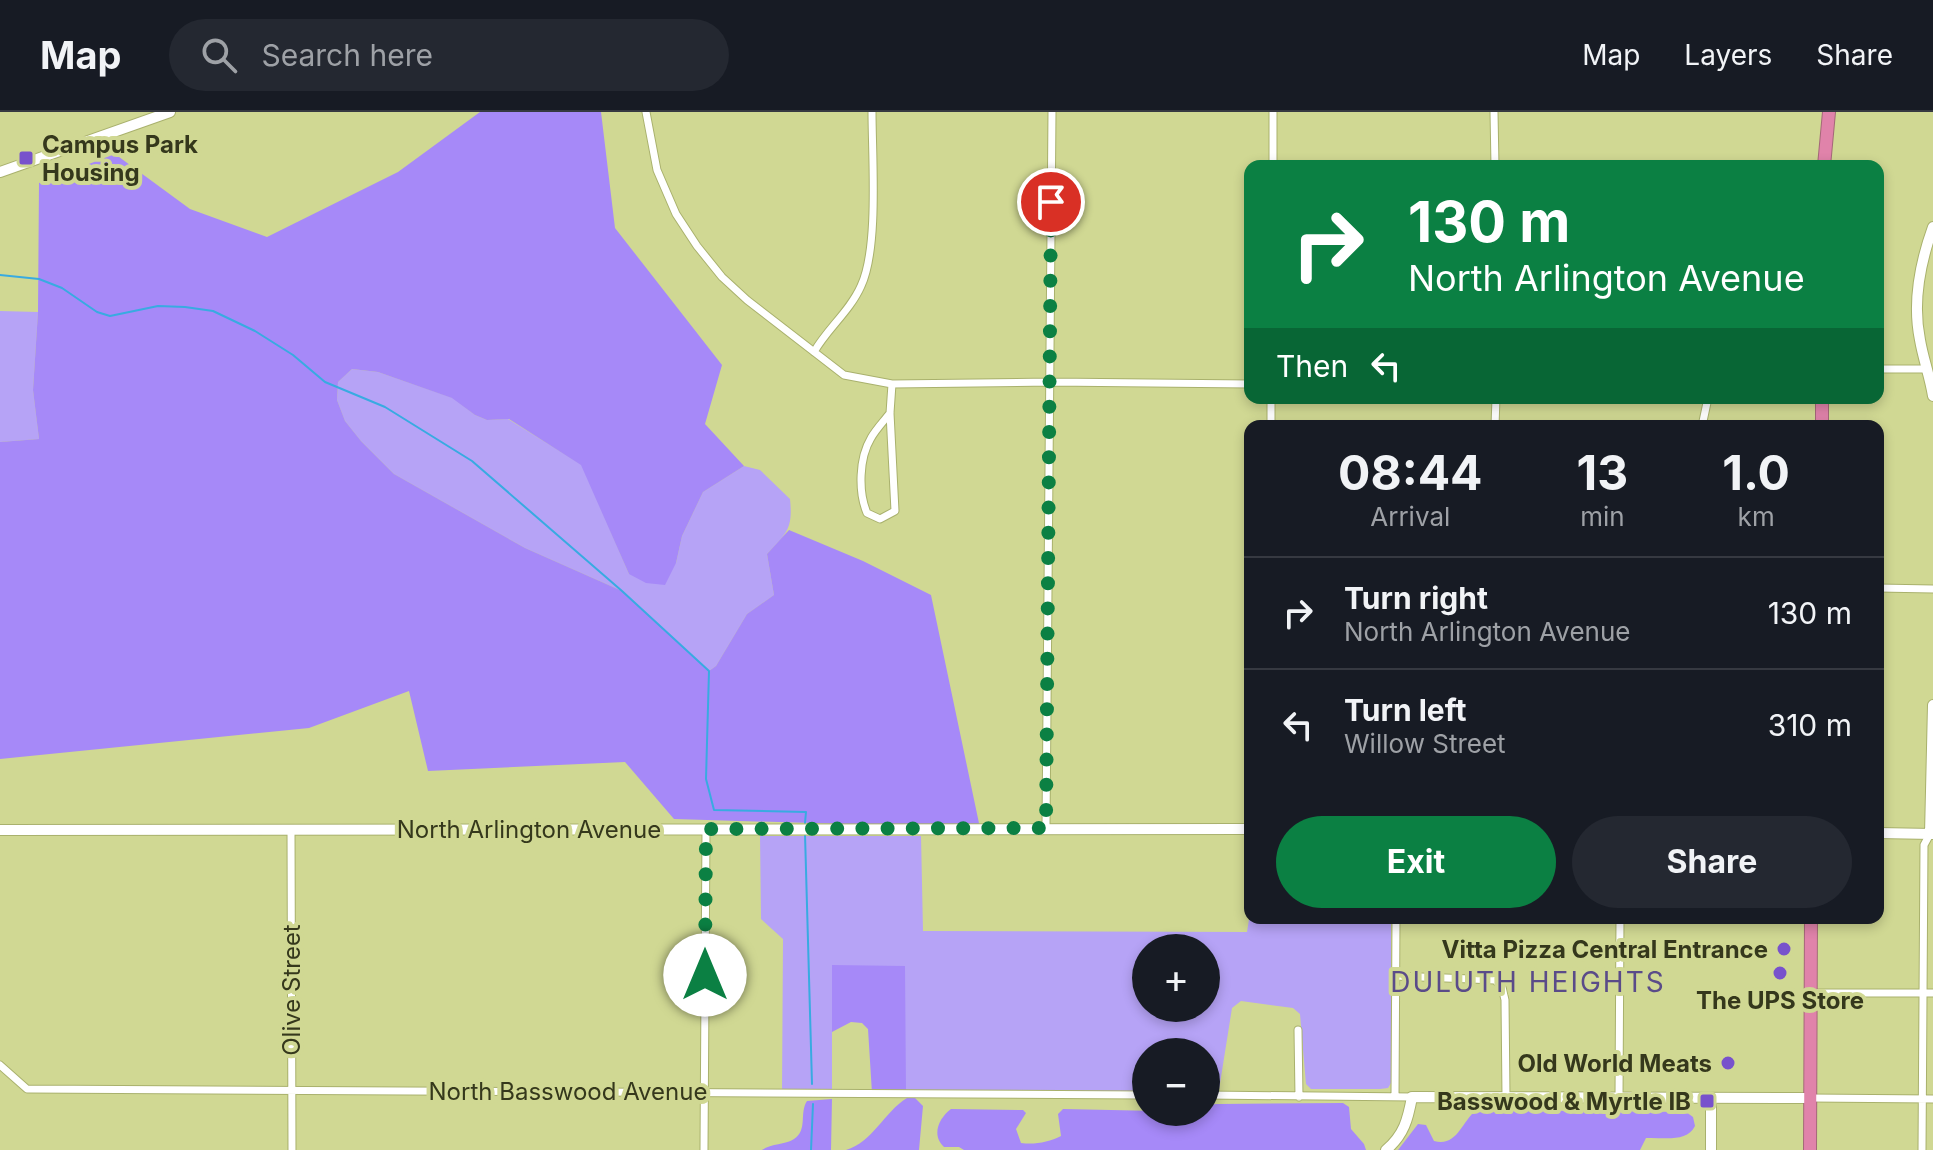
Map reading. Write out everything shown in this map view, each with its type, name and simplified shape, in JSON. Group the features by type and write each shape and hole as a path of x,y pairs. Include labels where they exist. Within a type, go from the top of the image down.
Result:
{"highway":[{"path":"1825,160 1829,112"},
{"path":"1810,1150 1811,924"}],"main road":[{"path":"0,172 170,112"},
{"path":"1933,227 1917,283 1919,336 1933,396"},
{"path":"1884,833 1932,834 1933,705"},
{"name":"North Arlington Avenue","path":"0,830 1244,829"},
{"path":"1386,1150 1396,1142 1408,1120 1412,1097 1810,1098"},
{"path":"1711,1098 1711,1150"}],"street":[{"path":"646,112 657,170 689,235 732,286 844,375 892,384 1244,384"},
{"path":"814,352 823,336 853,300 867,272 871,244 872,112"},
{"path":"1046,828 1052,112"},
{"path":"1273,112 1273,160"},
{"path":"1494,112 1495,160"},
{"path":"1884,369 1926,369"},
{"path":"890,413 869,440 861,466 863,505 867,513 880,519 895,511 890,413 892,384"},
{"path":"1884,588 1933,589"},
{"name":"Olive Street","path":"291,829 292,1150"},
{"path":"704,1150 706,829"},
{"path":"1922,1150 1929,993 1924,845 1932,834"},
{"path":"1395,1096 1396,924"},
{"path":"1619,1098 1620,924"},
{"path":"1396,976 1495,980 1502,987 1505,1000 1506,1096"},
{"path":"1811,993 1929,993"},
{"path":"1298,1030 1299,1097"},
{"name":"North Basswood Avenue","path":"0,1065 27,1089 1132,1095"},
{"path":"1220,1095 1412,1097"},
{"path":"1810,1098 1933,1099"}],"shaded area":[{"path":"480,112 601,112 615,228 722,365 705,424 744,466 703,492 682,536 676,563 665,585 646,583 629,574 581,465 509,419 487,420 452,398 378,372 352,369 338,382 337,400 345,421 394,474 525,548 622,591 709,671 716,666 747,614 774,595 767,554 789,530 863,561 931,595 980,828 674,819 625,762 428,771 409,691 309,728 0,759 0,442 39,439 33,390 38,312 39,183 115,154 190,209 267,237 398,172"},
{"path":"0,311 38,312 33,390 39,439 0,442"},
{"path":"352,369 378,372 453,398 487,420 508,419 582,465 629,574 676,563 682,536 703,492 744,466 760,470 790,499 787,530 767,554 774,595 747,614 716,666 709,671 622,591 525,548 394,474 345,421 337,400 338,382"},
{"path":"760,836 921,836 923,931 1247,932 1248,924 1391,924 1391,1083 1388,1088 1311,1089 1306,1084 1300,1014 1293,1008 1241,1001 1232,1008 1220,1083 1220,1038 1132,1038 1132,1095 906,1094 832,966 832,1093 782,1092 783,939 761,919"},
{"path":"832,965 905,966 906,1094 872,1093 868,1029 862,1023 851,1022 832,1032"},
{"path":"907,1098 915,1098 923,1106 919,1150 846,1150 864,1140"},
{"path":"832,1099 831,1150 762,1150 790,1141 798,1135 807,1101"},
{"path":"1343,1103 1349,1107 1351,1129 1366,1150 964,1150 944,1147 937,1132 943,1117 951,1109 1023,1110 1026,1113 1016,1129 1021,1143 1031,1144 1061,1136 1058,1114 1063,1109 1132,1110 1132,1126 1220,1126 1220,1104"},
{"path":"1476,1110 1686,1112 1693,1117 1695,1126 1680,1137 1646,1138 1640,1150 1398,1150 1418,1124 1426,1125 1434,1141 1448,1141"}],"waterway":[{"path":"0,275 39,279 62,288 97,312 110,316 158,306 213,311 255,331 293,355 325,382 385,407 472,461 709,671 706,779 714,810 806,812 805,823"},
{"path":"805,834 812,1084"},
{"path":"811,1150 813,1104"}],"place":[{"name":"Campus Park Housing","path":"26,158"},
{"name":"Vitta Pizza Central Entrance","path":"1784,949"},
{"name":"The UPS Store","path":"1780,973"},
{"name":"Old World Meats","path":"1728,1063"},
{"name":"Basswood & Myrtle IB","path":"1707,1101"}],"district":[{"name":"DULUTH HEIGHTS","path":"1528,982"}],"route":[{"path":"705,975 706,829 1046,828 1051,202"}]}
